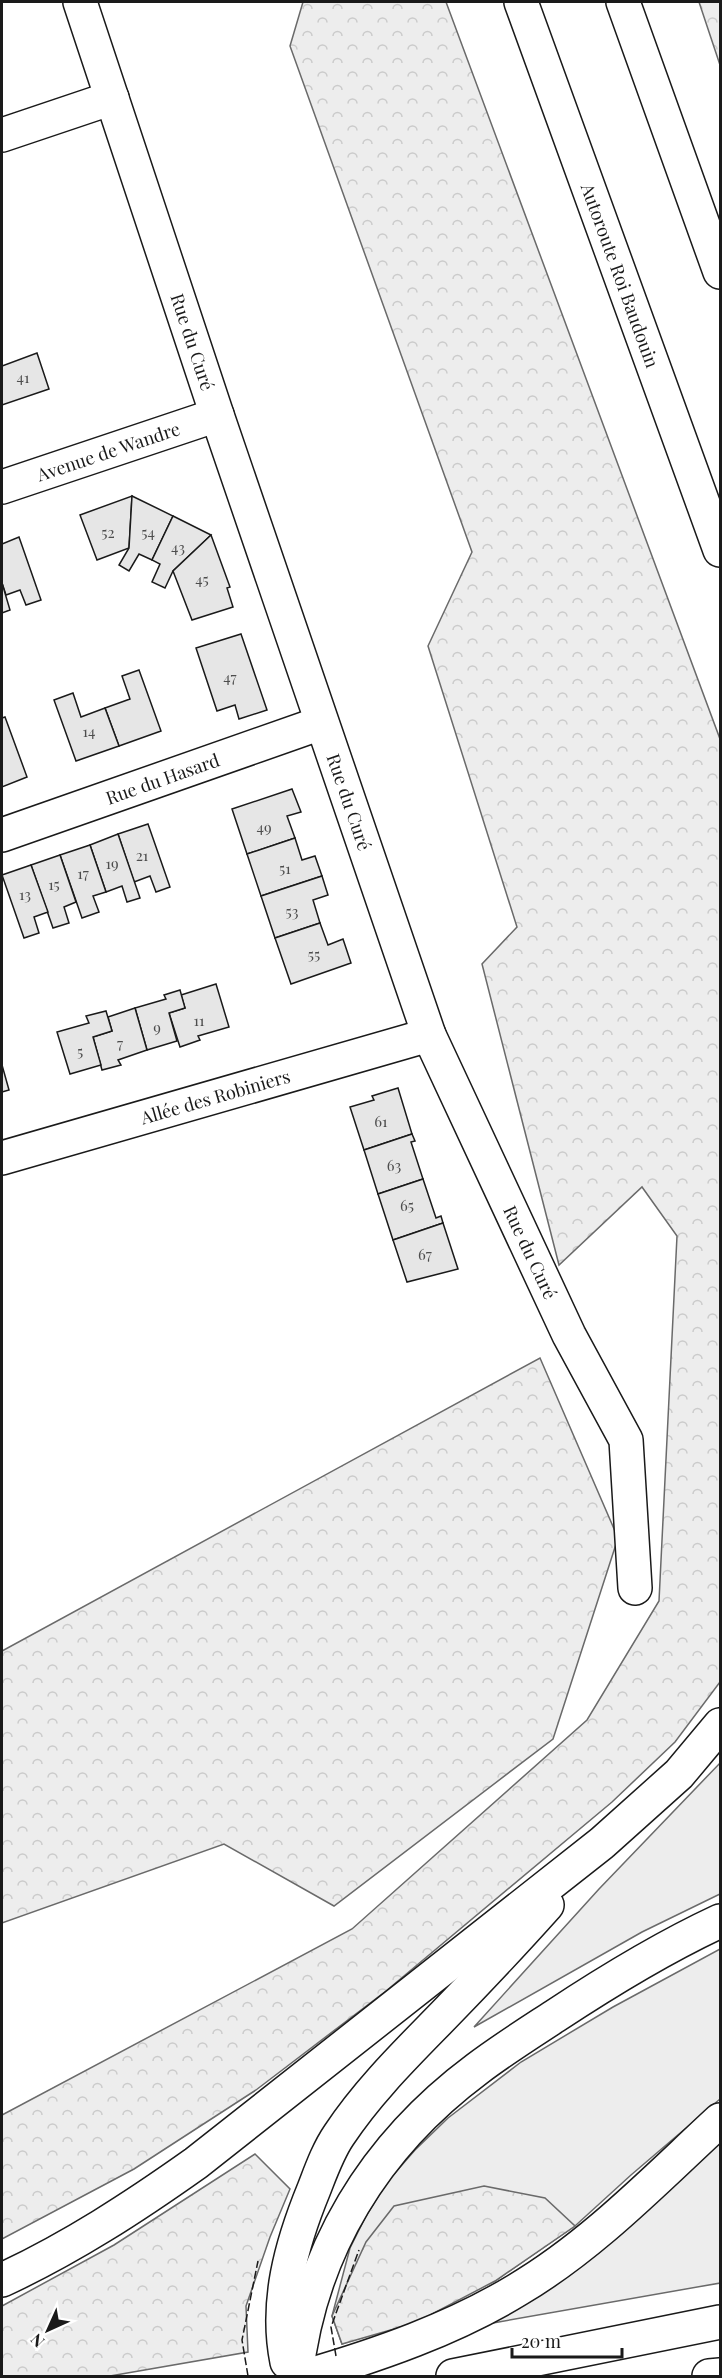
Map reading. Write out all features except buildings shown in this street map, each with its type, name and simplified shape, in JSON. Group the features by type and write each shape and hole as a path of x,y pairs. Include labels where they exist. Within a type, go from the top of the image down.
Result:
{"main road":[{"name":"Rue du Curé","path":"80,2 321,723 429,1035 569,1335 626,1440 635,1588"},
{"name":"Autoroute Roi Baudouin","path":"520,2 720,550"},
{"path":"624,6 720,272"},
{"path":"2,135 112,98"},
{"name":"Avenue de Wandre","path":"2,487 217,415"},
{"name":"Rue du Hasard","path":"2,835 321,723"},
{"name":"Allée des Robiniers","path":"2,1158 429,1035"},
{"path":"2,2280 78,2241 135,2206 196,2163 602,1843 679,1774 720,1725"},
{"path":"290,2376 283,2340 282,2310 291,2257 300,2225 323,2164 337,2138 356,2111 405,2055 499,1959 602,1843"},
{"path":"296,2376 308,2309 328,2253 348,2211 383,2159 441,2099 476,2070 576,2002 720,1921"},
{"path":"306,2376 435,2331 518,2290 559,2262 599,2230 720,2120"},
{"path":"453,2376 720,2322"},
{"path":"709,2376 720,2374"}],"shaded area":[{"path":"720,1763 720,1894 642,1932 474,2027 599,1889"},
{"path":"720,1949 720,2099 575,2226 495,2281 342,2344 332,2316 350,2248 387,2182 415,2150 448,2118 521,2062 613,2007"},
{"path":"720,2140 720,2283 493,2323 556,2284"}],"green space":[{"path":"303,2 446,2 720,739 720,1682 675,1742 612,1802 386,1991 256,2090 134,2169 2,2239 2,2115 352,1929 587,1720 659,1601 677,1236 642,1187 559,1265 482,964 517,927 428,646 472,552 290,46"},
{"path":"699,2 720,2 720,65"},
{"path":"540,1358 618,1538 553,1739 334,1906 224,1844 2,1923 2,1651"},
{"path":"255,2154 290,2189 270,2237 246,2306 248,2352 110,2376 2,2376 2,2306 114,2245"},
{"path":"484,2186 545,2198 575,2226 495,2281 415,2323 342,2344 332,2316 366,2242 394,2206"}],"fence":[{"path":"336,2356 331,2327 359,2250"},
{"path":"248,2376 242,2340 258,2261"}]}
